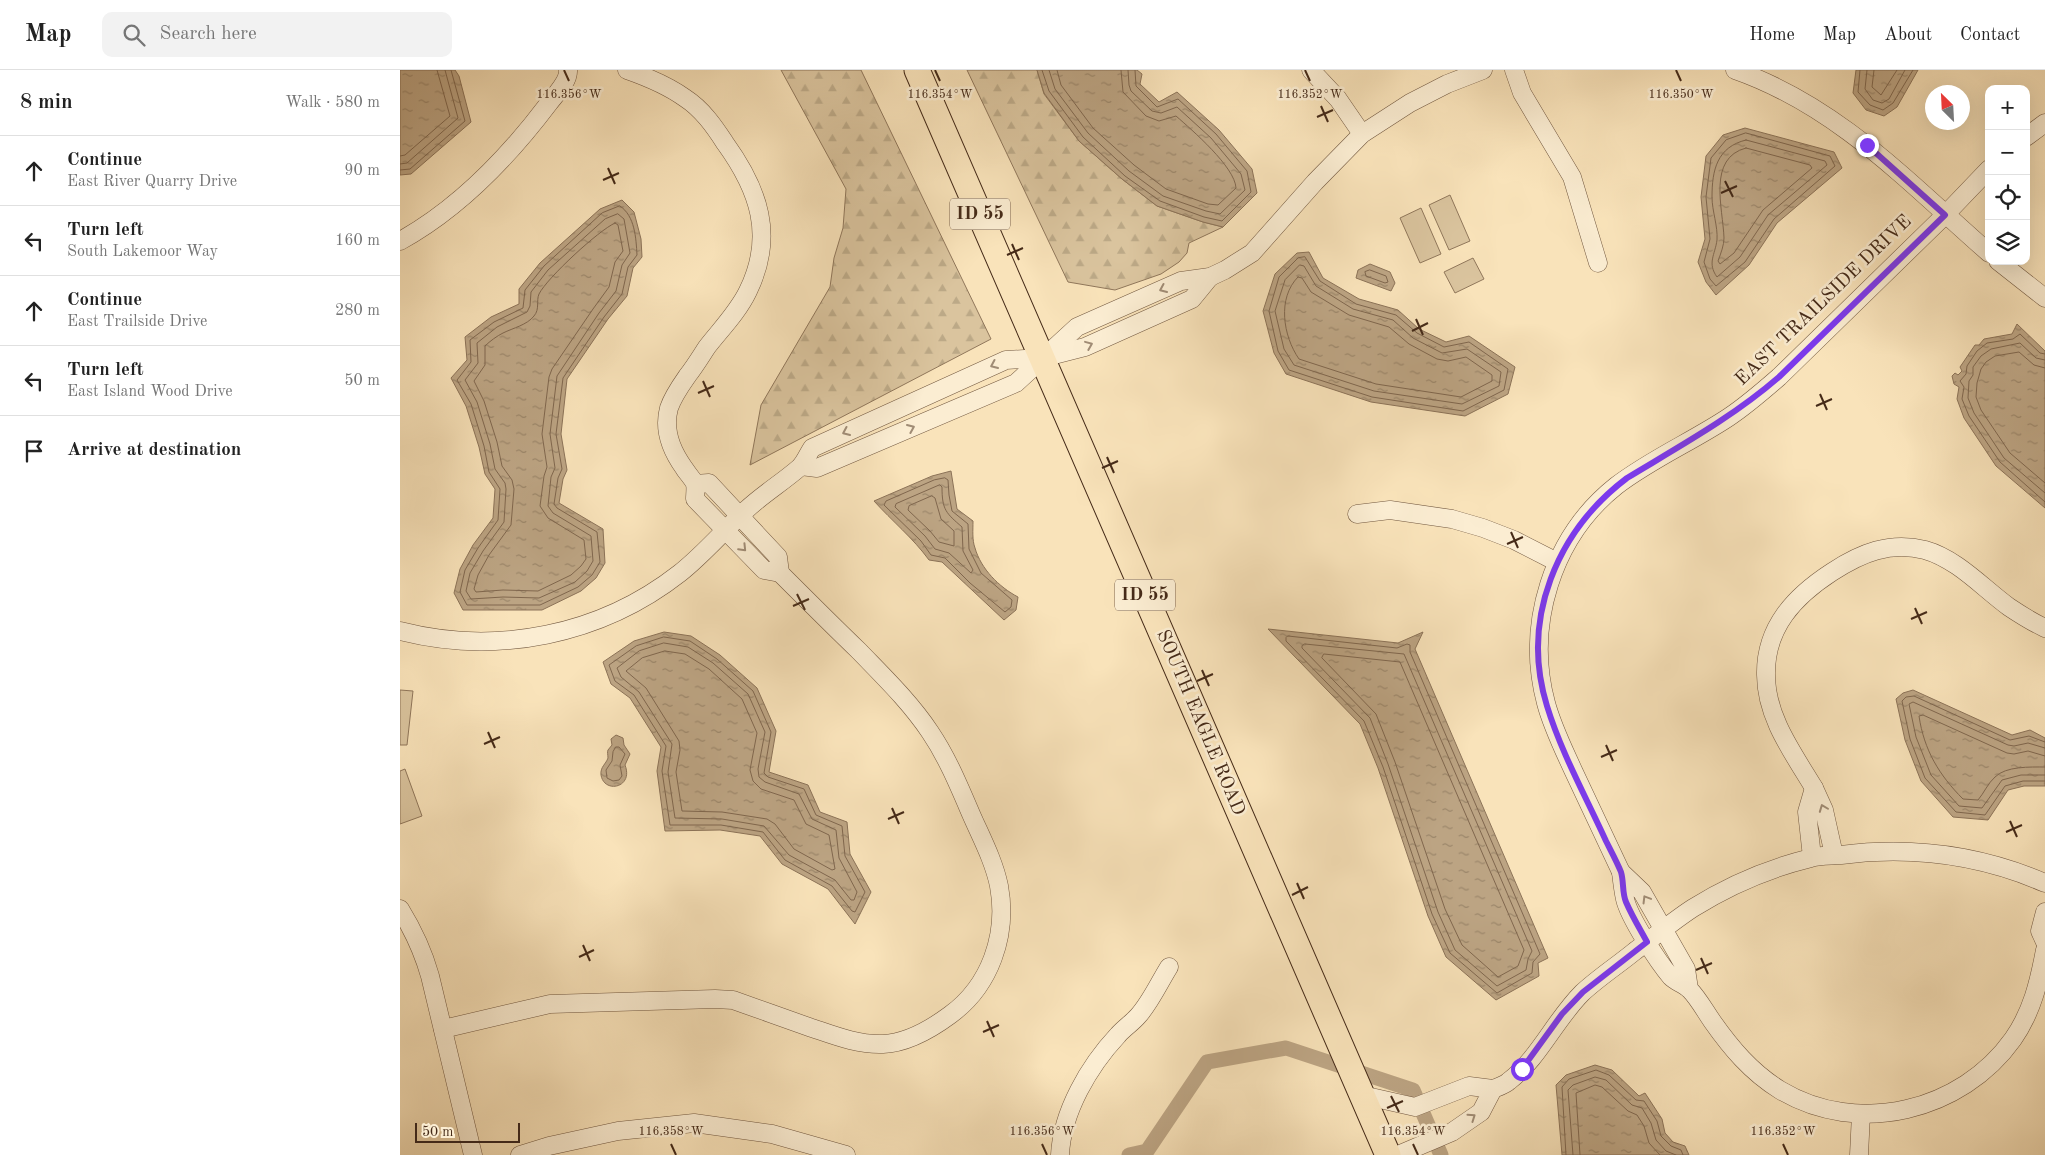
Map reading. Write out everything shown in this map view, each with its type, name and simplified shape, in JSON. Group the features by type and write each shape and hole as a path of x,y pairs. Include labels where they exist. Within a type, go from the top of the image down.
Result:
{"highway":[{"name":"SOUTH EAGLE ROAD","path":"917,70 1388,1155"}],"street":[{"path":"400,241 457,201 498,163 518,142 553,98 568,75 568,70"},
{"path":"443,1029 550,1004 715,999 733,1000 844,1039 864,1044 886,1044 917,1036 958,1010 973,994 986,975 995,953 1000,931 1001,903 992,863 958,782 930,732 910,704 892,684 780,573 764,570 695,499 695,484 672,452 667,430 670,408 685,380 747,293 759,256 760,215 748,177 717,130 703,114 687,99 665,85 627,70"},
{"path":"1311,70 1338,99 1362,134"},
{"path":"801,466 817,468 1016,383 1077,327 1181,281 1210,277 1252,253 1315,182 1362,134 1410,103 1447,84 1483,70"},
{"path":"1514,70 1522,93 1572,177 1598,263"},
{"path":"1735,70 1786,91 1841,125 1985,250"},
{"path":"2030,133 2045,123"},
{"name":"EAST TRAILSIDE DRIVE","path":"1621,872 1553,724 1541,681 1539,632 1545,596 1557,562 1581,522 1614,488 1627,478 1728,418 1755,398 1945,215 1985,173"},
{"path":"2003,265 2045,298"},
{"path":"400,631 445,640 484,642 534,638 583,626 624,608 662,586 698,558 752,504 801,466 812,448 1006,360 1042,358"},
{"path":"695,484 709,483 778,557 780,573"},
{"path":"1357,514 1390,510 1452,519 1514,540 1557,562"},
{"path":"1834,856 1824,810 1814,788 1781,732 1769,703 1766,674 1769,647 1780,620 1790,606 1810,587 1847,562 1866,553 1887,548 1908,547 1926,551 1952,562 2010,607 2045,628"},
{"path":"1812,858 1807,812 1814,788"},
{"path":"1398,1155 1452,1132 1481,1112 1493,1090 1509,1082 1522,1069 1562,1014 1583,992 1692,908 1732,887 1812,858 1887,851 1947,854 1999,866 2045,883"},
{"path":"1621,872 1642,892 1686,969 1689,989"},
{"path":"1621,872 1625,901 1647,942 1672,978 1689,989 1729,1044 1759,1075 1782,1091 1830,1110 1860,1114 1889,1113 1913,1108 1939,1100 1963,1087 1981,1074 2014,1038 2026,1017 2038,986 2045,950"},
{"path":"400,909 413,930 423,952 473,1155"},
{"path":"2045,912 2040,931 2045,942"},
{"path":"1060,1155 1067,1120 1081,1088 1096,1062 1118,1034 1139,1016 1169,967"},
{"path":"1362,1095 1415,1106 1469,1086 1493,1090"},
{"path":"1858,1155 1860,1114"},
{"path":"520,1155 549,1146 618,1131 694,1123 772,1134 846,1155"}],"green space":[{"path":"781,70 861,70 991,339 750,465 761,405 830,287 834,258 843,228 846,189"},
{"path":"967,70 1037,70 1044,94 1079,141 1122,179 1157,206 1223,227 1189,243 1187,253 1179,262 1161,274 1115,290 1068,282"},
{"path":"1450,195 1470,241 1449,250 1429,205"},
{"path":"1421,208 1441,254 1420,263 1400,218"},
{"path":"1473,258 1484,279 1455,293 1444,272"},
{"path":"400,690 413,691 407,745 400,745"},
{"path":"405,769 422,816 400,824 400,771"}],"water":[{"path":"400,70 455,70 459,76 471,122 411,174 400,175"},
{"path":"1037,70 1137,70 1142,74 1140,84 1159,102 1177,92 1219,130 1252,169 1257,193 1223,227 1157,206 1122,179 1079,141 1044,93"},
{"path":"1856,70 1918,70 1897,107 1884,116 1866,110 1853,93"},
{"path":"1745,128 1834,152 1842,168 1777,223 1749,265 1716,295 1706,282 1698,262 1705,239 1701,197 1706,156 1723,135"},
{"path":"622,200 634,212 641,239 642,257 633,268 627,296 608,319 567,379 561,434 567,470 563,479 559,503 603,529 605,563 596,578 581,591 542,610 463,610 454,593 460,569 473,545 493,518 495,489 485,474 466,406 451,378 467,360 465,337 491,317 519,304 519,289 540,263 600,209"},
{"path":"1309,252 1323,278 1359,299 1398,310 1419,329 1446,342 1469,336 1515,367 1508,394 1465,416 1371,402 1286,374 1274,353 1263,311 1275,274 1297,253"},
{"path":"1370,264 1390,272 1395,283 1391,291 1356,278 1358,270"},
{"path":"2017,324 2045,351 2045,508 1996,466 1964,418 1957,399 1959,387 1954,384 1952,376 1955,373 1958,375 1962,371 1960,367 1975,345 1979,345 1984,339 2012,334"},
{"path":"951,471 957,509 973,521 974,545 978,556 992,577 1018,597 1016,610 1004,620 942,562 929,560 874,501 932,476"},
{"path":"1268,629 1398,643 1423,632 1415,649 1548,958 1538,963 1539,976 1496,1000 1446,957 1428,916 1378,768 1360,724"},
{"path":"664,632 691,636 720,655 757,688 776,731 769,772 808,785 820,812 847,822 850,854 871,892 855,924 828,889 782,864 760,836 720,830 665,831 657,771 661,747 630,698 611,684 603,662 634,641"},
{"path":"1913,690 2012,735 2030,730 2045,738 2045,786 2024,786 2008,790 1988,820 1953,817 1921,781 1905,740 1896,699 1903,693"},
{"path":"616,735 623,738 624,745 630,754 625,765 627,773 625,779 617,786 612,786 607,785 603,781 601,772 608,758 608,750 612,745 611,739"},
{"path":"1595,1065 1612,1070 1639,1096 1645,1093 1662,1119 1665,1133 1673,1142 1685,1146 1689,1155 1562,1155 1556,1085 1566,1075"}],"waterway":[{"path":"1129,1155 1147,1151 1207,1062 1286,1048 1413,1090 1441,1155"}],"route":[{"path":"1522,1069 1562,1014 1583,992 1647,942 1625,901 1621,872 1560,741 1546,704 1539,661 1539,628 1545,596 1557,562 1581,522 1602,498 1627,478 1728,418 1755,398 1779,377 1945,215 1867,145"}]}
